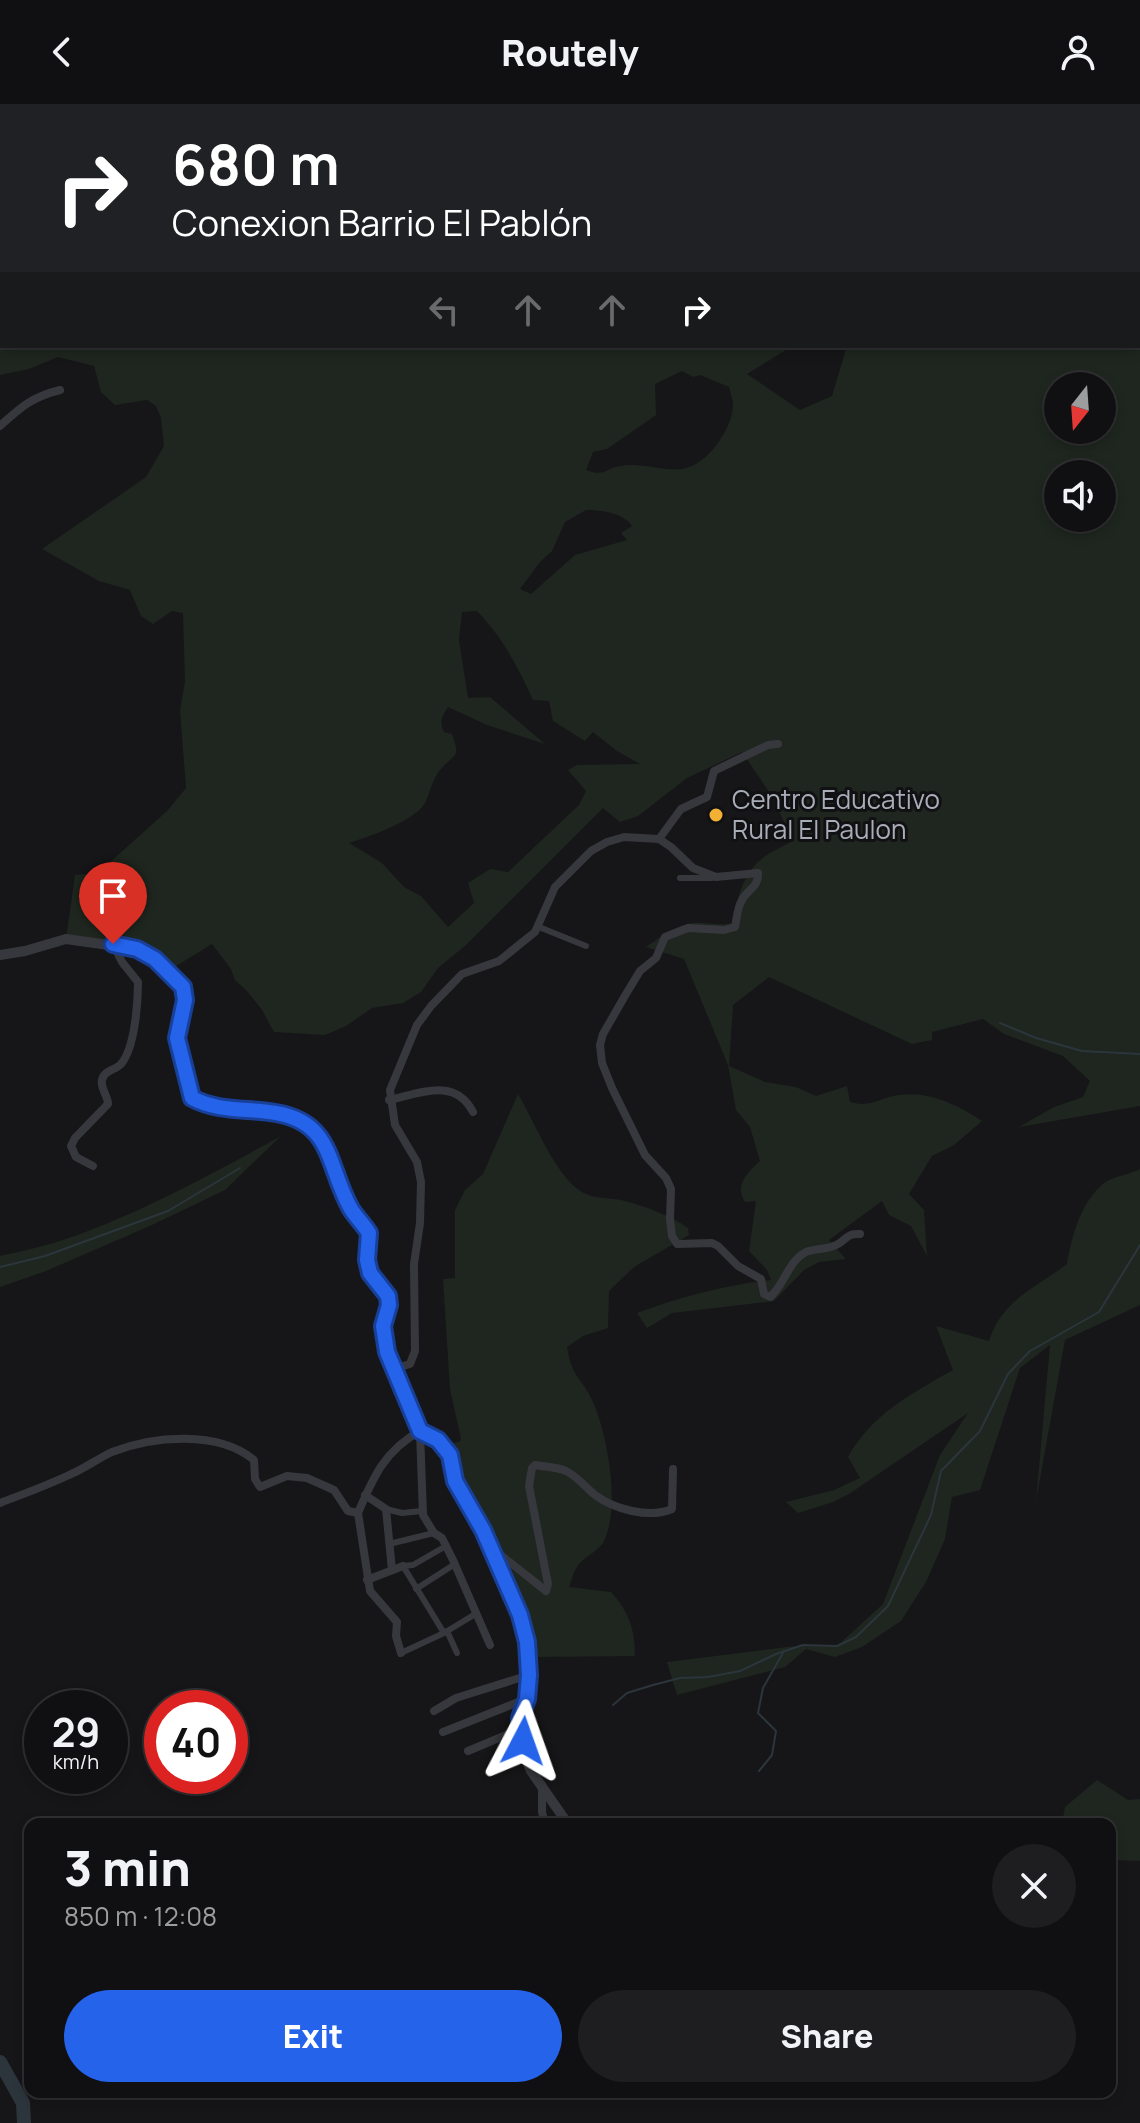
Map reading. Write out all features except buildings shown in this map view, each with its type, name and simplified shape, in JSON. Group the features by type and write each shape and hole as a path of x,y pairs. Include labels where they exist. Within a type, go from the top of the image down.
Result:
{"street":[{"path":"0,426 29,401 60,390"},
{"path":"659,839 681,809 707,797 714,771 768,745 778,744"},
{"path":"393,1369 410,1364 415,1351 414,1264 421,1196 420,1171 395,1125 389,1100 393,1081 417,1025 451,982 462,974 499,961 527,940 539,927 546,903 555,887 591,851 624,837 659,839 693,868 716,877"},
{"path":"680,878 752,873 760,876 738,909 735,927 724,930 688,928 665,937 656,958 640,971 603,1034 600,1045 605,1072 645,1155 671,1189 672,1236 677,1244 712,1243 718,1246 738,1266 757,1274 764,1294 770,1297 790,1268 807,1252 840,1244 852,1233 860,1234"},
{"path":"539,927 586,946"},
{"path":"0,955 66,939 137,949 155,959 183,987 185,1000 177,1038 192,1098 220,1108 294,1117 314,1130 322,1141 351,1209 369,1233 367,1260 370,1273 388,1296 389,1305 383,1326 393,1369 420,1431 422,1511 434,1533 446,1546 490,1645"},
{"path":"93,1166 76,1157 71,1146 75,1138 107,1107 109,1100 101,1082 104,1075 120,1065 126,1055 138,1006 138,982 113,944"},
{"path":"389,1100 446,1090 463,1096 473,1112"},
{"path":"420,1431 402,1441 380,1466 358,1513 367,1580 372,1595 397,1622 396,1636 401,1653 477,1613"},
{"path":"420,1431 438,1440 450,1455 455,1481 474,1511 520,1615 527,1642 529,1675 527,1699 520,1718 526,1759 564,1818"},
{"path":"0,1503 69,1475 113,1452 155,1441 207,1439 247,1453 254,1460 255,1479 260,1487 287,1476 307,1478 334,1490 348,1511 358,1513"},
{"path":"491,1548 546,1591 548,1584 529,1486 535,1465 560,1469 611,1503 654,1513 672,1509 673,1469"},
{"path":"365,1495 386,1509 402,1513 422,1511"},
{"path":"386,1509 392,1570"},
{"path":"389,1544 434,1533"},
{"path":"367,1580 413,1565 446,1546"},
{"path":"416,1589 455,1564"},
{"path":"403,1566 457,1653"},
{"path":"434,1711 456,1698 529,1675"},
{"path":"443,1732 527,1699"},
{"path":"468,1751 523,1728"},
{"path":"542,1785 544,1818"}],"shaded area":[{"path":"0,348 789,348 747,374 800,410 832,396 846,348 1140,348 1140,1106 1019,1127 1054,1107 1083,1097 1090,1081 1063,1056 1004,1034 983,1019 932,1032 932,1040 912,1044 769,977 733,1005 729,1066 765,1082 796,1087 816,1096 847,1086 850,1102 858,1104 899,1095 932,1097 982,1121 954,1145 932,1156 909,1194 924,1210 927,1256 911,1226 889,1215 882,1201 829,1240 846,1259 819,1262 804,1270 774,1301 672,1313 647,1328 637,1313 703,1292 771,1280 767,1270 749,1251 756,1201 745,1202 741,1185 760,1161 750,1127 736,1110 728,1065 684,959 646,947 682,925 735,922 736,906 748,874 766,856 792,841 774,799 742,752 687,778 638,816 620,822 603,808 465,946 438,968 421,992 403,1003 372,1008 346,1026 325,1035 274,1032 262,1010 235,980 231,969 212,944 173,968 157,957 66,939 75,875 98,873 167,811 186,788 180,710 185,682 183,613 172,611 153,624 141,616 130,590 99,581 42,549 146,477 164,446 161,418 156,406 147,400 115,405 101,392 94,366 58,357 29,369 0,375","holes":["682,371 693,377 700,375 729,387 733,403 729,424 723,435 701,461 682,469 628,465 601,473 586,470 593,452 607,449 656,415 655,384","586,510 618,515 628,522 632,526 621,533 627,540 575,555 531,594 520,589 552,551 565,522","477,611 509,653 533,700 549,701 553,721 585,741 593,732 640,764 577,765 568,770 586,791 579,805 508,872 490,869 468,883 474,903 448,927 421,896 404,887 382,863 349,843 402,822 420,810 438,773 456,752 452,734 444,732 442,725 448,707 487,725 545,744 490,697 468,698 459,640 462,612"]},
{"path":"518,1094 554,1161 582,1192 649,1209 688,1228 689,1235 634,1267 609,1291 608,1328 583,1336 567,1347 572,1366 598,1416 608,1453 612,1493 608,1529 603,1543 579,1564 569,1587 611,1592 630,1621 635,1656 536,1657 526,1652 521,1628 444,1444 461,1439 450,1389 443,1279 455,1278 455,1210 465,1190 483,1174"},
{"path":"281,1136 225,1190 46,1271 0,1287 0,1256 54,1243 113,1221 198,1181"},
{"path":"1140,1169 1140,1305 1065,1340 1036,1501 1050,1345 1020,1368 980,1490 952,1497 945,1539 926,1582 901,1621 862,1647 835,1657 806,1649 785,1667 677,1695 667,1662 803,1645 837,1646 883,1604 940,1455 968,1413 833,1502 798,1513 786,1502 834,1490 860,1478 848,1457 868,1429 894,1406 953,1370 936,1326 989,1341 1002,1315 1011,1305 1067,1264 1078,1220 1096,1191 1108,1181"},
{"path":"1097,1780 1128,1800 1140,1799 1140,1861 1116,1860 1116,1818 1063,1818 1065,1807"}],"waterway":[{"path":"1000,1023 1036,1038 1082,1051 1140,1054"},
{"path":"0,1267 45,1256 168,1211 240,1168"},
{"path":"613,1705 627,1693 653,1685 680,1678 740,1671 803,1645 837,1646 856,1637 888,1606 931,1515 941,1471 980,1431 1008,1374 1030,1351 1099,1312 1140,1245"},
{"path":"759,1771 772,1755 776,1731 758,1713 763,1688 784,1651"},
{"path":"0,2062 23,2103 24,2123"}],"place":[{"name":"Centro Educativo Rural El Paulon","path":"716,815"}],"route":[{"path":"113,944 137,949 155,959 183,987 185,1000 177,1038 192,1098 220,1108 294,1117 314,1130 330,1154 351,1209 369,1233 367,1260 370,1273 388,1296 389,1305 383,1326 393,1369 420,1431 438,1440 450,1455 455,1481 474,1511 520,1615 527,1642 529,1675 527,1699 520,1718 523,1741"}]}
